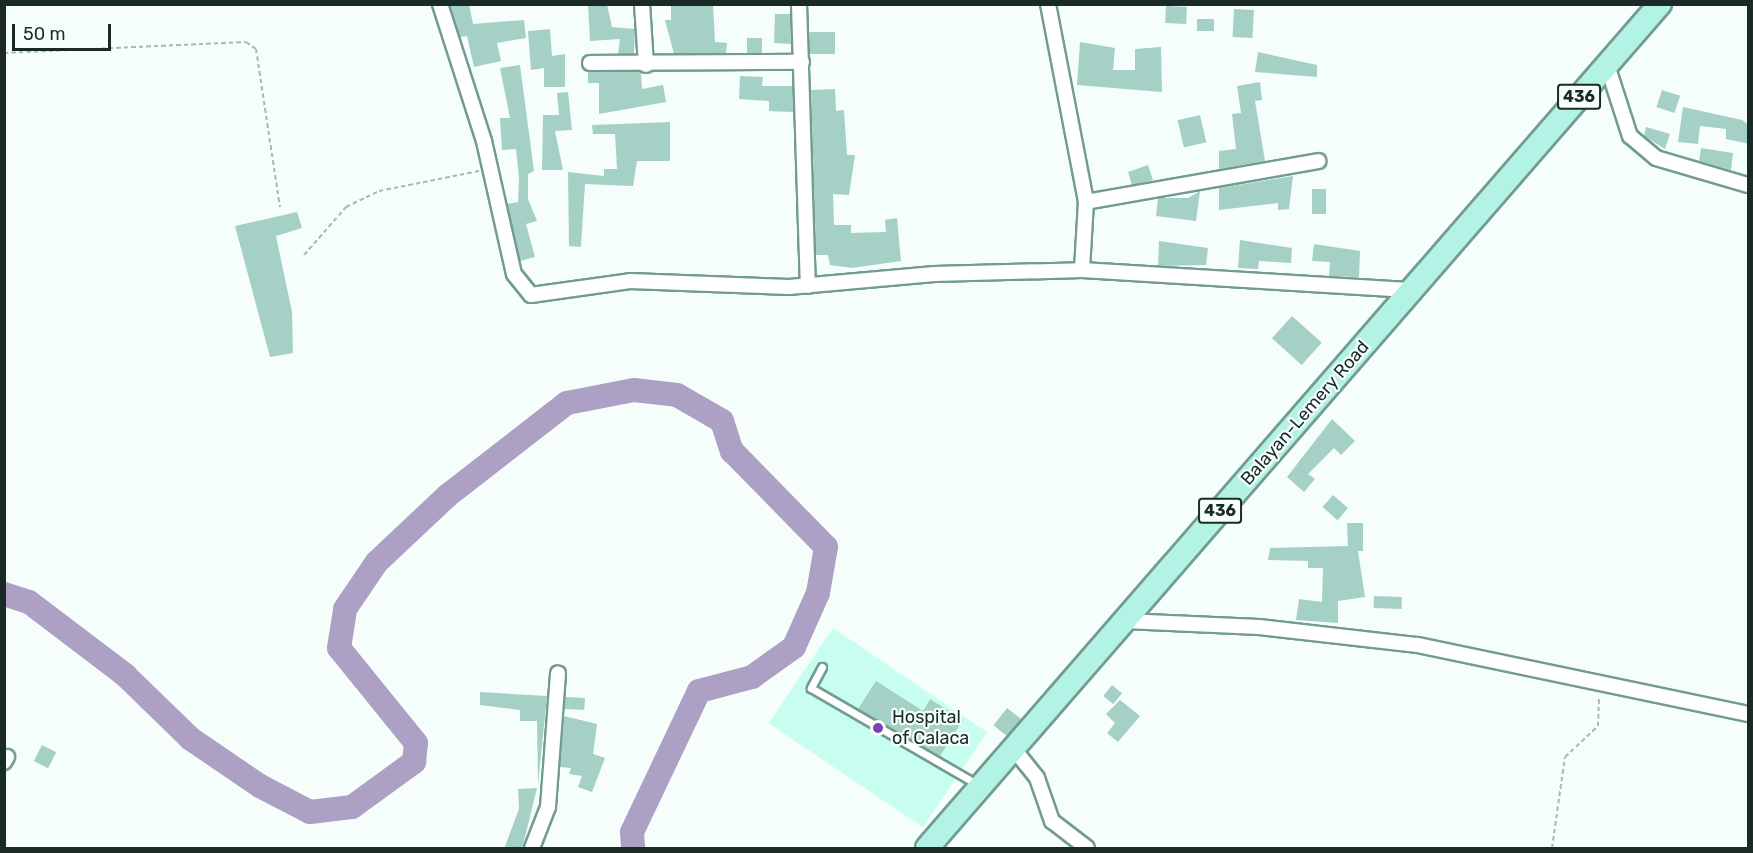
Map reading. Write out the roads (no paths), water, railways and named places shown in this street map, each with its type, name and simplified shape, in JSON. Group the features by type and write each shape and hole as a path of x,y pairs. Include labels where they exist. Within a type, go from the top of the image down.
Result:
{"main road":[{"name":"Balayan-Lemery Road","path":"934,841 1660,4"}],"street":[{"path":"440,4 490,168 514,274 531,295 630,281 808,286 934,274 1082,270 1412,290"},
{"path":"642,4 646,65"},
{"path":"799,4 808,286"},
{"path":"1048,4 1086,202 1082,270"},
{"path":"590,63 646,65 802,62"},
{"path":"1607,65 1630,136 1656,158 1749,185"},
{"path":"1086,202 1318,161"},
{"path":"1125,621 1259,627 1418,645 1749,714"},
{"path":"532,849 548,807 558,673"},
{"path":"1013,748 1037,778 1052,820 1087,849"}],"lane":[{"path":"822,667 811,687 980,786"}],"waterway":[{"path":"4,594 29,602 125,675 191,739 260,786 310,812 352,807 414,762 416,743 339,648 345,609 377,562 447,496 567,403 634,390 677,395 722,421 732,451 826,547 818,593 794,647 752,677 699,691 632,832 633,848"}],"place":[{"name":"Hospital of Calaca","path":"878,728"}]}
